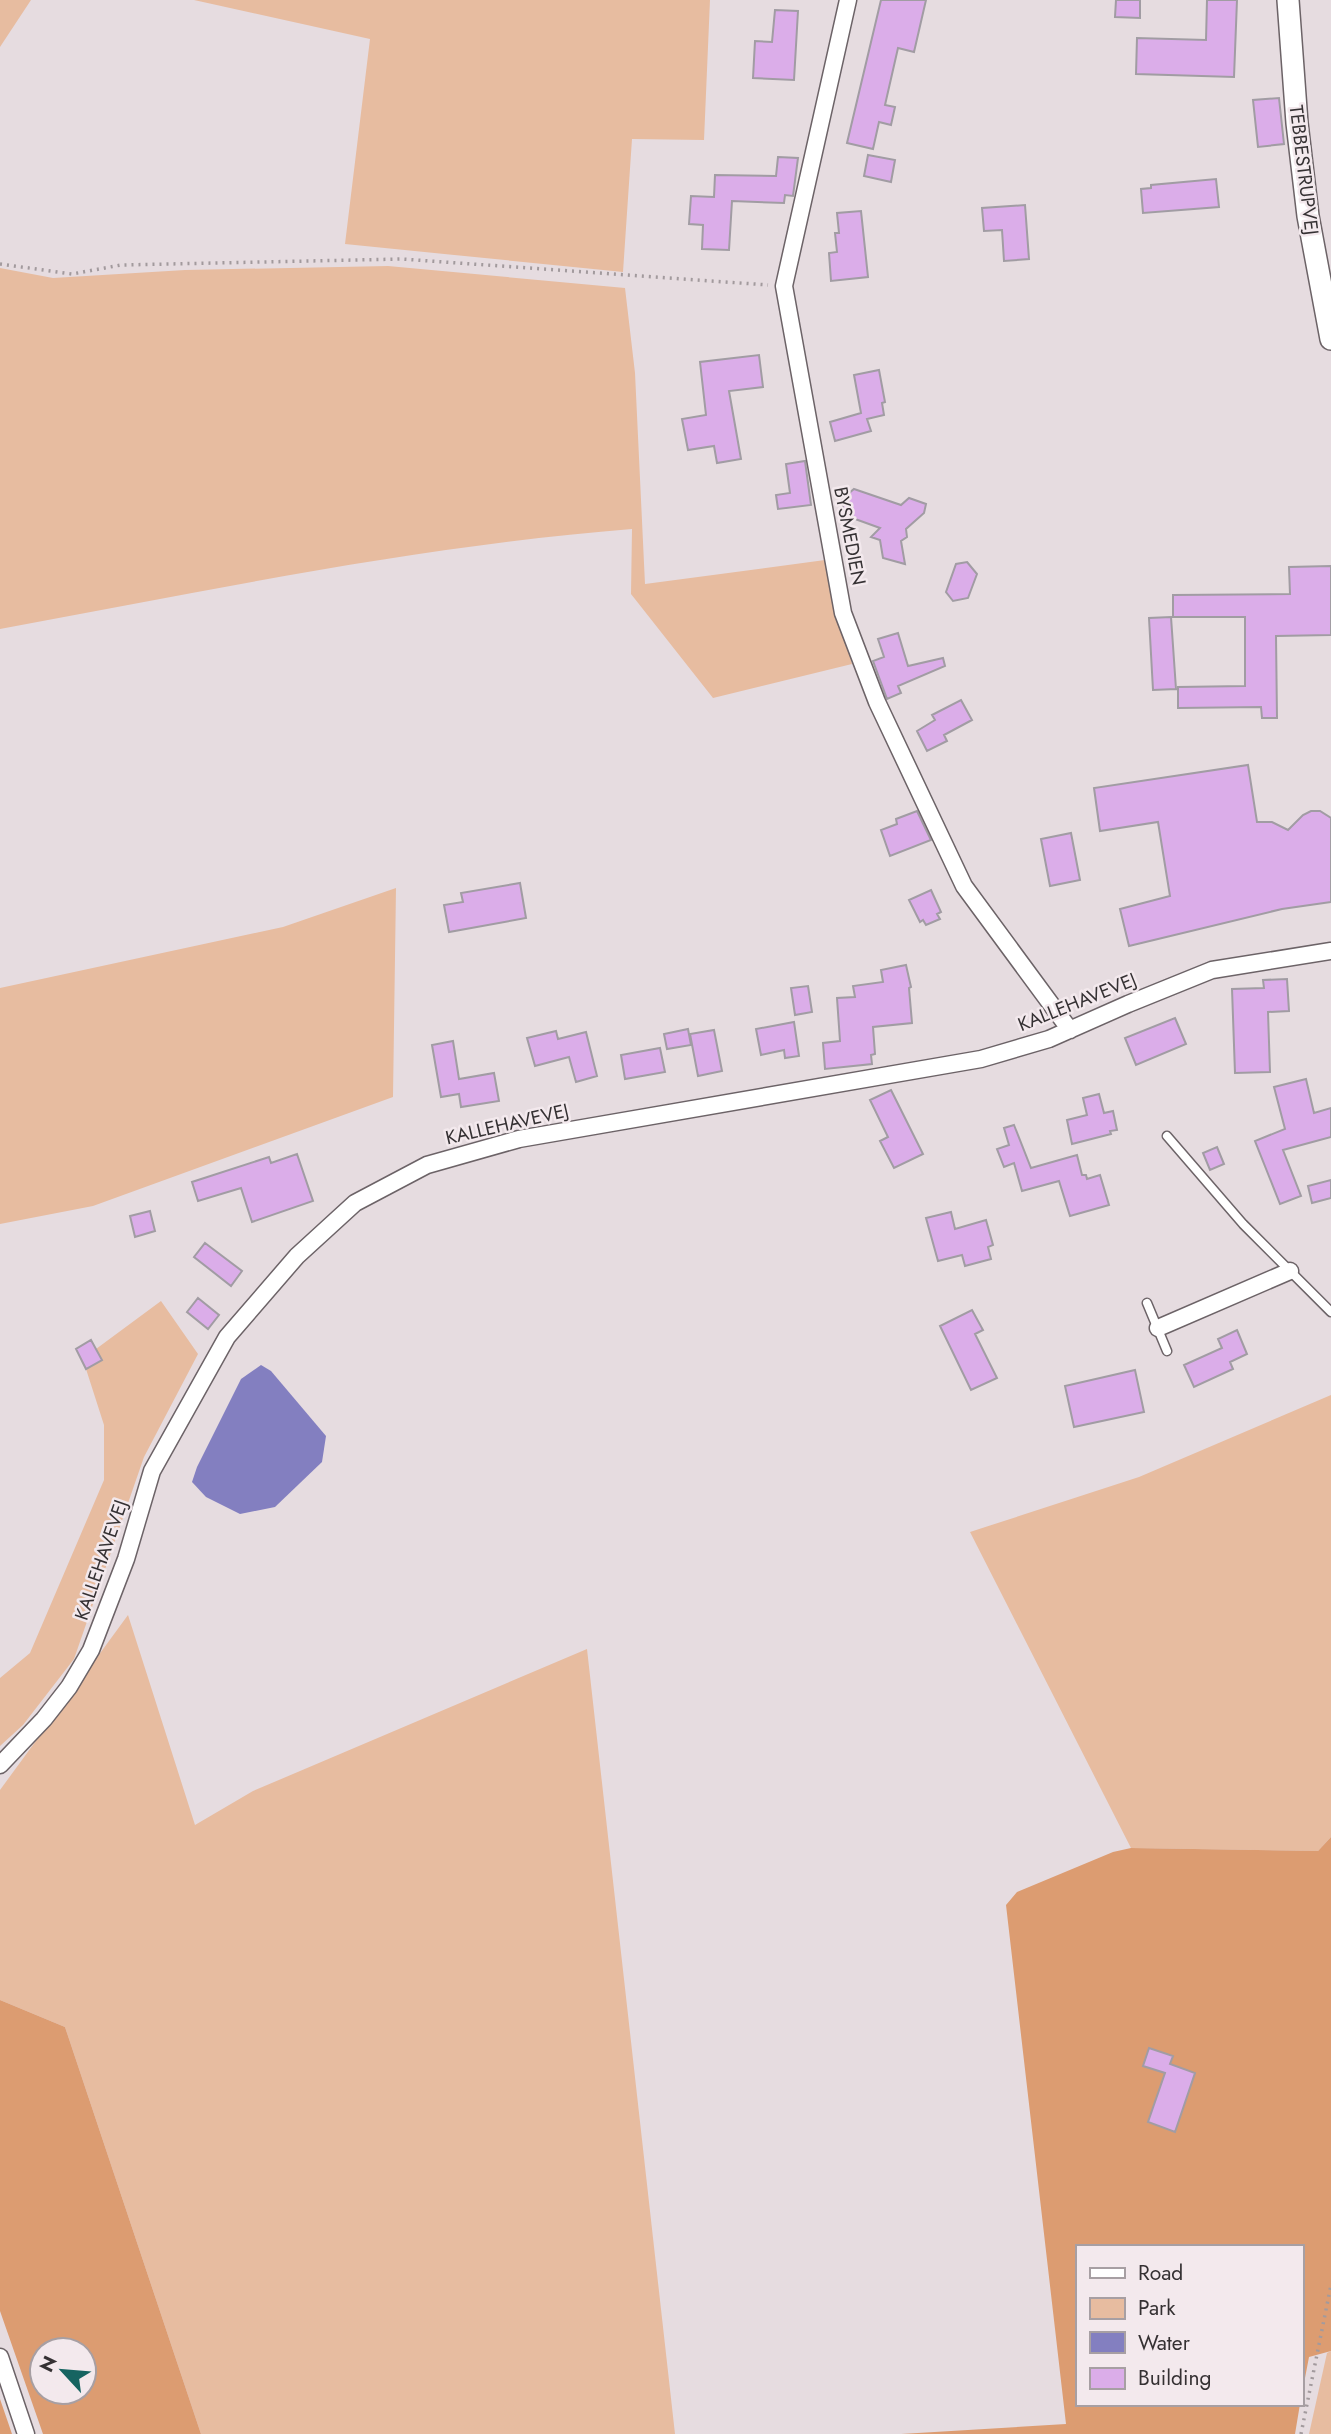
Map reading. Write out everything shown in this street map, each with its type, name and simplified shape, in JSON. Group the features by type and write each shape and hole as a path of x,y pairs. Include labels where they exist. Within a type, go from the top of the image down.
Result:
{"street":[{"name":"BYSMEDIEN","path":"848,0 784,286 843,613 877,702 964,886 1070,1030"},
{"name":"TEBBESTRUPVEJ","path":"1288,0 1297,123 1307,202 1331,339"},
{"name":"KALLEHAVEVEJ","path":"0,1765 44,1719 69,1687 91,1650 126,1559 152,1471 227,1337 297,1256 355,1203 427,1165 519,1139 981,1059 1049,1039 1212,970 1331,951"},
{"path":"1158,1328 1290,1271"},
{"path":"0,2357 26,2434"}],"lane":[{"path":"1167,1136 1243,1224 1331,1312"},
{"path":"1147,1303 1167,1351"}],"path":[{"path":"0,264 72,274 121,265 402,259 784,286"},
{"path":"1301,2434 1331,2285"}],"green space":[{"path":"0,0 31,0 0,47"},
{"path":"194,0 710,0 704,140 632,139 623,272 345,244 370,39"},
{"path":"388,266 625,288 635,373 645,584 825,560 852,664 713,698 631,594 632,529 473,546 394,558 0,629 0,268 53,278 185,270"},
{"path":"396,888 393,1097 93,1206 0,1224 0,988 283,927"},
{"path":"161,1301 198,1354 144,1457 74,1659 23,1725 0,1746 0,1678 30,1653 104,1480 104,1425 86,1369 101,1360 96,1349"},
{"path":"1331,1395 1331,1837 1318,1851 1131,1848 970,1532 1139,1477"},
{"path":"128,1615 195,1825 253,1791 587,1649 675,2434 201,2434 65,2027 0,2000 0,1790"},
{"path":"1331,2351 1331,2434 1309,2434 1327,2353"}],"shaded area":[{"path":"1331,1837 1331,2351 1309,2357 1303,2388 1303,2245 1076,2245 1076,2406 1300,2406 1295,2434 901,2434 1066,2424 1006,1905 1017,1892 1113,1852 1131,1848 1318,1851"},
{"path":"0,2000 65,2027 201,2434 43,2434 33,2406 98,2406 98,2336 28,2336 28,2391 0,2311"},
{"path":"0,2399 12,2434 0,2434"}],"water":[{"path":"261,1365 271,1371 326,1436 322,1462 275,1507 240,1514 206,1497 192,1482 241,1379"}],"building":[{"path":"881,0 926,0 914,52 898,48 885,105 895,107 891,125 879,122 873,149 847,143"},
{"path":"1116,0 1140,0 1140,18 1115,17"},
{"path":"1207,0 1237,0 1234,77 1136,74 1137,38 1206,40"},
{"path":"775,10 798,11 794,80 753,78 755,41 772,42"},
{"path":"1279,98 1284,144 1258,147 1253,100"},
{"path":"868,155 895,160 891,182 864,176"},
{"path":"778,157 798,158 793,196 785,195 784,203 732,201 729,250 702,249 703,225 689,224 691,196 714,197 715,175 776,176"},
{"path":"1216,179 1219,207 1143,213 1141,189 1151,188 1151,185"},
{"path":"1025,205 1029,259 1004,261 1002,230 984,231 982,208"},
{"path":"861,211 868,277 831,281 829,253 837,252 837,213"},
{"path":"759,355 763,387 729,391 741,459 717,463 714,446 688,450 682,419 706,415 700,362"},
{"path":"879,370 885,402 882,403 884,415 867,419 871,431 835,441 830,422 861,413 854,375"},
{"path":"805,461 811,505 778,509 776,495 790,493 786,464"},
{"path":"854,489 901,505 909,498 926,504 924,513 906,529 907,537 901,541 905,564 883,558 880,540 871,537 880,528 844,515 842,499"},
{"path":"967,562 977,574 968,598 953,601 946,592 956,564"},
{"path":"1331,566 1331,635 1276,636 1277,718 1262,718 1261,707 1178,708 1178,687 1245,686 1245,617 1173,617 1173,595 1290,594 1289,567"},
{"path":"1171,617 1176,689 1153,690 1149,618"},
{"path":"898,633 908,666 943,658 945,666 898,686 901,693 887,699 873,661 884,657 878,639"},
{"path":"961,700 972,720 944,735 947,741 927,751 917,731 935,720 932,715"},
{"path":"1248,765 1257,822 1272,822 1288,830 1311,811 1320,811 1331,818 1331,902 1282,909 1129,946 1120,909 1170,896 1158,822 1100,831 1094,788"},
{"path":"917,811 931,840 890,856 881,830 897,824 896,819"},
{"path":"1071,833 1080,880 1050,886 1041,839"},
{"path":"520,883 526,918 449,932 444,905 463,902 461,893"},
{"path":"931,890 941,912 937,914 940,919 926,925 923,920 920,922 909,900"},
{"path":"906,965 911,987 912,1023 873,1027 875,1054 871,1055 872,1064 825,1069 823,1043 840,1041 837,998 855,997 853,986 883,982 881,970"},
{"path":"1287,979 1289,1011 1268,1012 1270,1072 1235,1073 1232,989 1264,988 1263,980"},
{"path":"808,986 812,1012 795,1015 791,988"},
{"path":"1175,1018 1186,1044 1136,1065 1125,1038"},
{"path":"794,1022 799,1056 785,1058 784,1050 761,1055 756,1029"},
{"path":"688,1029 691,1045 667,1049 664,1034"},
{"path":"714,1030 722,1071 698,1076 690,1034"},
{"path":"556,1031 558,1039 586,1032 597,1076 576,1082 569,1057 535,1066 527,1038"},
{"path":"453,1041 459,1079 494,1073 499,1101 461,1107 459,1094 441,1097 432,1045"},
{"path":"660,1048 665,1072 625,1079 621,1055"},
{"path":"1306,1079 1314,1113 1331,1108 1331,1137 1283,1150 1301,1196 1280,1204 1255,1141 1285,1129 1274,1087"},
{"path":"891,1090 923,1154 894,1168 880,1141 888,1137 870,1100"},
{"path":"1099,1094 1104,1113 1113,1111 1117,1130 1072,1144 1067,1120 1087,1115 1083,1098"},
{"path":"1014,1125 1031,1168 1077,1155 1082,1175 1086,1175 1087,1179 1100,1175 1109,1205 1070,1216 1059,1181 1022,1191 1014,1163 1004,1167 997,1149 1009,1145 1004,1128"},
{"path":"1217,1147 1224,1164 1210,1170 1203,1153"},
{"path":"297,1154 313,1201 252,1222 241,1188 198,1201 192,1182 269,1157 271,1163"},
{"path":"1331,1180 1331,1198 1312,1203 1308,1186"},
{"path":"150,1211 155,1231 135,1237 130,1216"},
{"path":"951,1212 955,1229 986,1220 993,1245 988,1247 991,1259 965,1266 962,1255 938,1261 926,1218"},
{"path":"205,1243 242,1271 231,1286 194,1257"},
{"path":"198,1298 219,1315 208,1329 187,1312"},
{"path":"972,1310 983,1330 975,1334 997,1378 971,1390 940,1326"},
{"path":"1237,1330 1247,1354 1230,1362 1233,1369 1194,1387 1184,1365 1222,1348 1218,1339"},
{"path":"91,1340 102,1360 86,1369 76,1349"},
{"path":"1135,1370 1144,1412 1074,1427 1065,1386"},
{"path":"1149,2048 1173,2056 1170,2064 1195,2073 1175,2132 1148,2122 1165,2073 1143,2066"}]}
